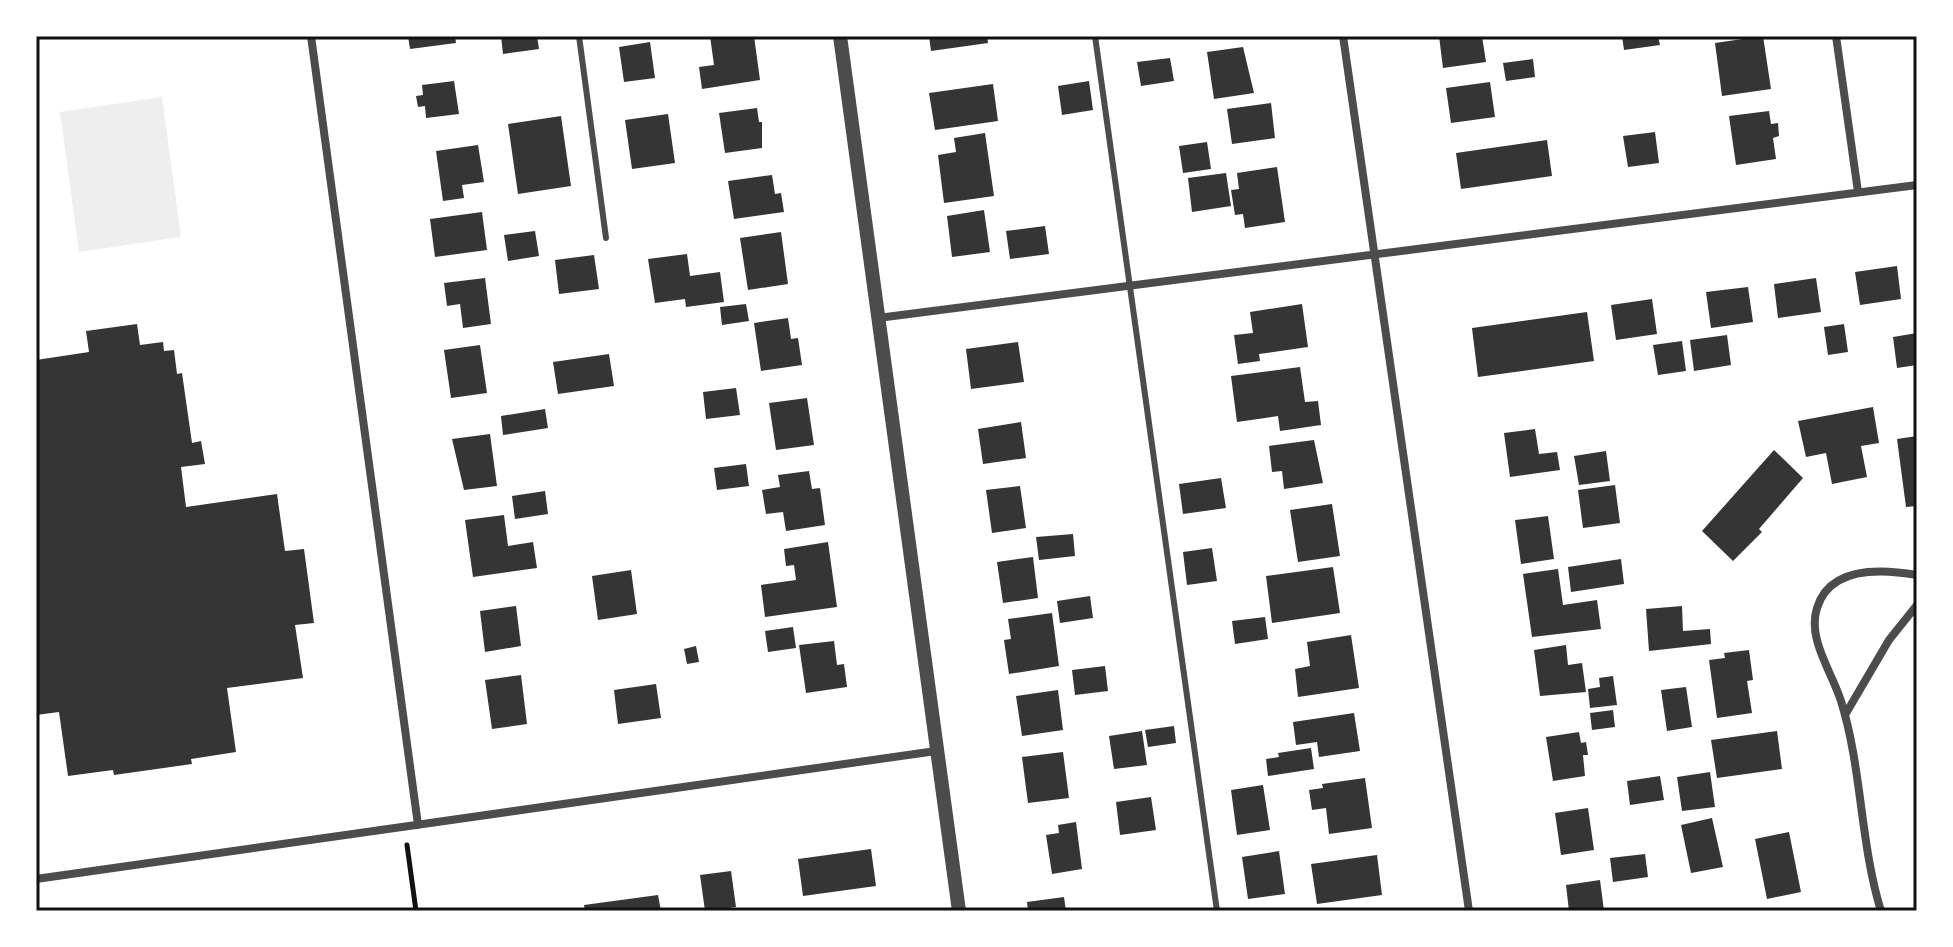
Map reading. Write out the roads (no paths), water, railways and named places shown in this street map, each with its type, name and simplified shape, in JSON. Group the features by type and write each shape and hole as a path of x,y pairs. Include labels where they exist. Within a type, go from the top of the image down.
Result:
{"street":[{"path":"311,36 418,825"},
{"path":"840,36 959,911"},
{"path":"1343,36 1469,911"},
{"path":"1836,36 1858,192"},
{"path":"878,318 1376,257 1917,185"},
{"path":"1881,911 1845,715 1816,639 1817,607 1832,586 1855,574 1879,568 1917,575"},
{"path":"1845,715 1889,640 1917,605"},
{"path":"36,879 298,839 418,825 936,751"}],"lane":[{"path":"579,36 606,238"},
{"path":"1095,36 1217,911"}]}
